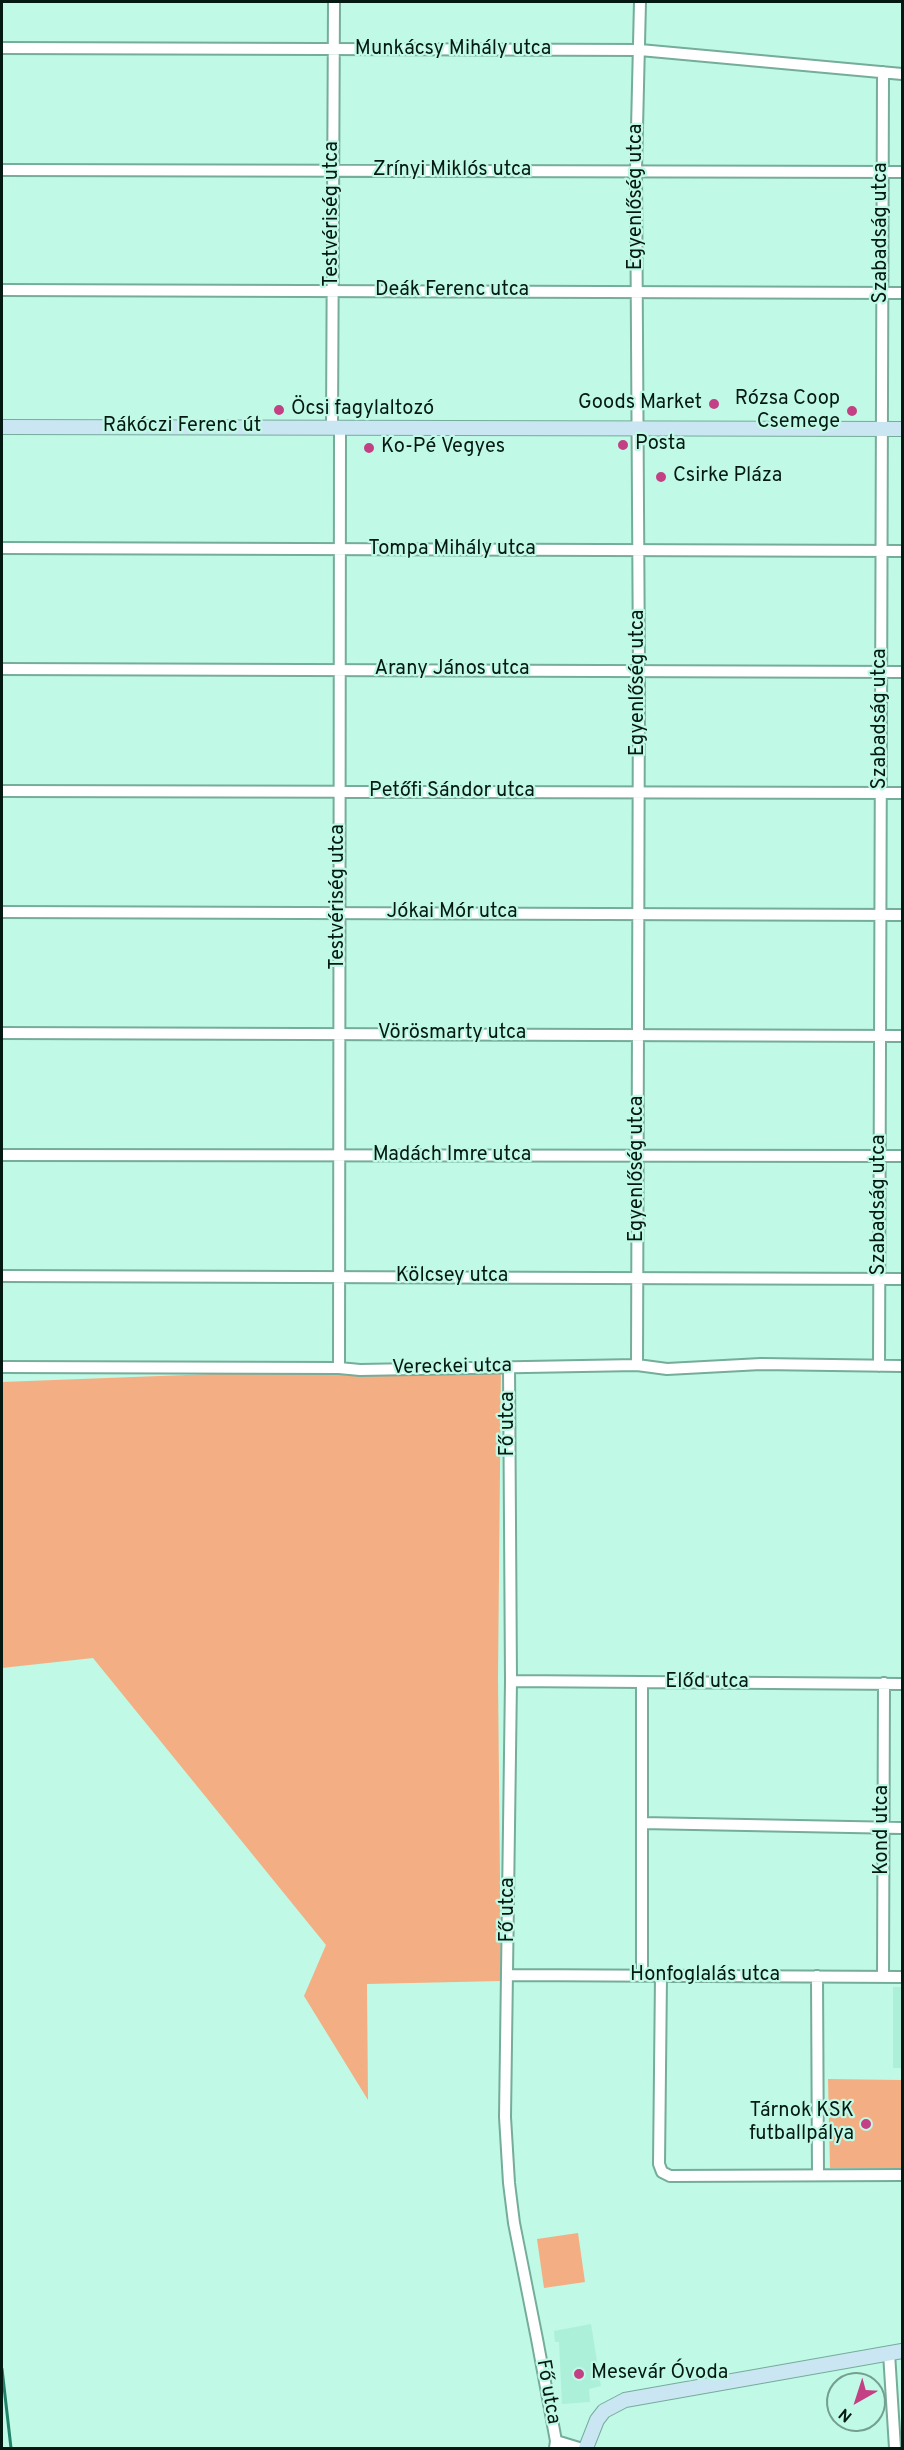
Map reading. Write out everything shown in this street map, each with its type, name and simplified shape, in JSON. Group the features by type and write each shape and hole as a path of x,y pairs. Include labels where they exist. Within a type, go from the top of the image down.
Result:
{"street":[{"name":"Testvériség utca","path":"334,2 333,291 340,549 339,1368"},
{"name":"Egyenlőség utca","path":"637,1365 639,427 636,170 640,2"},
{"name":"Munkácsy Mihály utca","path":"2,48 640,50 903,74"},
{"name":"Szabadság utca","path":"879,1366 883,72"},
{"name":"Zrínyi Miklós utca","path":"2,170 903,172"},
{"name":"Deák Ferenc utca","path":"2,290 903,293"},
{"name":"Rákóczi Ferenc út","path":"2,427 903,429"},
{"name":"Tompa Mihály utca","path":"2,548 903,551"},
{"name":"Arany János utca","path":"2,669 903,672"},
{"name":"Petőfi Sándor utca","path":"2,791 903,793"},
{"name":"Jókai Mór utca","path":"2,912 903,915"},
{"name":"Vörösmarty utca","path":"2,1033 903,1036"},
{"name":"Madách Imre utca","path":"2,1155 903,1156"},
{"name":"Kölcsey utca","path":"2,1276 903,1279"},
{"name":"Vereckei utca","path":"2,1367 339,1368 360,1370 637,1365 667,1369 761,1364 903,1366"},
{"name":"Fő utca","path":"509,1366 511,1681 505,2117 508,2183 514,2223 555,2445"},
{"name":"Előd utca","path":"511,1681 903,1684"},
{"path":"642,1683 642,1976"},
{"name":"Kond utca","path":"883,1977 884,1683"},
{"path":"642,1823 903,1828"},
{"name":"Honfoglalás utca","path":"508,1975 903,1977"},
{"path":"661,1976 659,2164 662,2172 670,2176 903,2175"},
{"path":"817,1976 818,2175"},
{"path":"586,2448 597,2420 604,2411 625,2400 896,2352 895,2448"},
{"path":"555,2445 579,2448"}],"shaded area":[{"path":"501,1363 498,1678 501,1981 367,1984 368,2100 304,1996 326,1945 93,1658 2,1668 2,1382"},
{"path":"893,1987 902,1987 902,2068 893,2068"},
{"name":"Tárnok KSK futballpálya","path":"828,2079 902,2080 902,2168 830,2168"},
{"path":"578,2233 585,2282 544,2288 537,2239"},
{"name":"Mesevár Óvoda","path":"591,2324 601,2386 589,2389 590,2402 562,2404 559,2342 555,2342 554,2331"}],"waterway":[{"path":"2,2369 11,2448"}],"place":[{"name":"Goods Market","path":"714,404"},
{"name":"Öcsi fagylaltozó","path":"279,410"},
{"name":"Rózsa Coop Csemege","path":"852,411"},
{"name":"Posta","path":"623,445"},
{"name":"Ko-Pé Vegyes","path":"369,448"},
{"name":"Csirke Pláza","path":"661,477"},
{"name":"Tárnok KSK futballpálya","path":"866,2124"},
{"name":"Mesevár Óvoda","path":"579,2374"}]}
